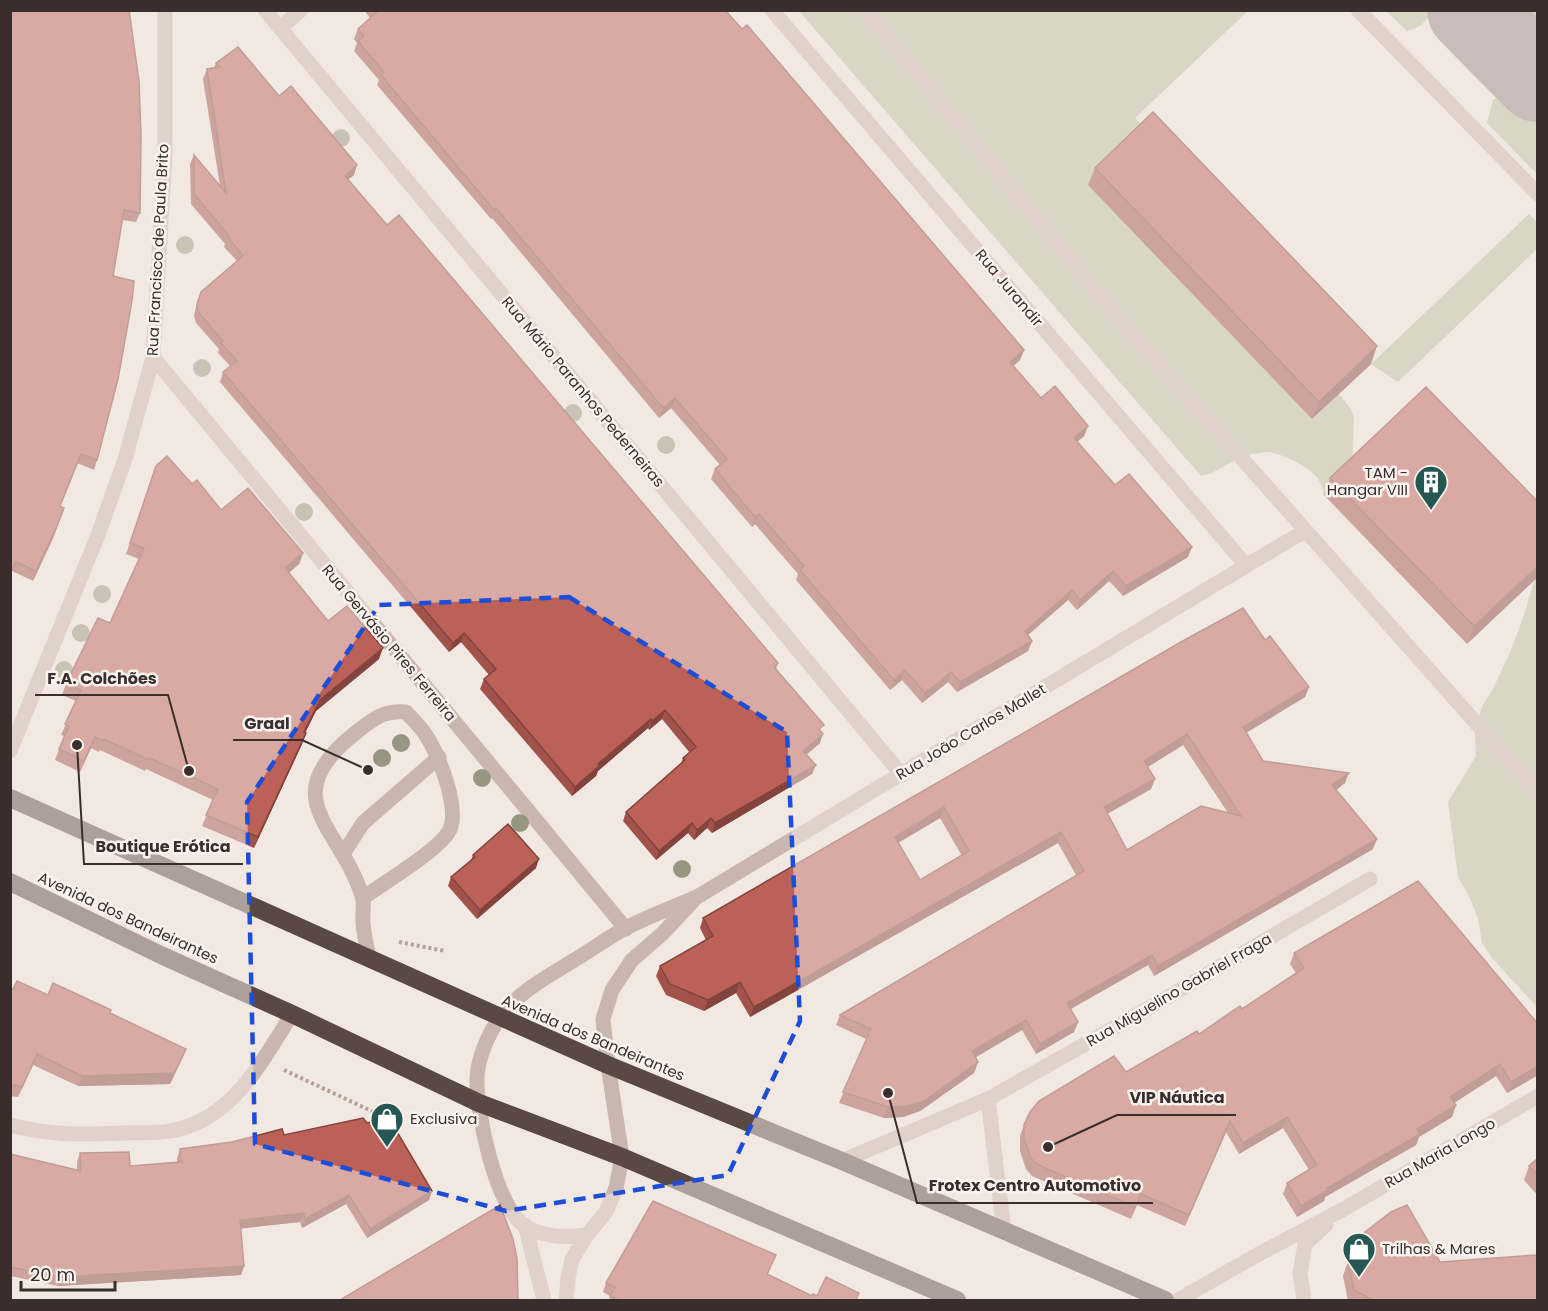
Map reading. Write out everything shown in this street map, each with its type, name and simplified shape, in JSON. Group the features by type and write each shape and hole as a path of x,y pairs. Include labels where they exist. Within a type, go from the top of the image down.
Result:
{"highway":[{"name":"Avenida dos Bandeirantes","path":"10,798 499,1018 842,1161 1166,1300"},
{"name":"Avenida dos Bandeirantes","path":"10,882 163,956 479,1102 622,1157 957,1300"}],"street":[{"name":"Rua Francisco de Paula Brito","path":"10,751 98,535 126,459 153,357 165,155 165,10"},
{"name":"Rua Mário Paranhos Pederneiras","path":"265,10 902,775"},
{"path":"280,28 301,10"},
{"name":"Rua Jurandir","path":"772,10 1236,553 1244,567"},
{"path":"865,10 1130,332 1538,793"},
{"path":"1358,10 1538,194"},
{"name":"Rua Gervásio Pires Ferreira","path":"153,357 626,928"},
{"name":"Rua João Carlos Mallet","path":"525,1225 512,1212 492,1169 479,1102 477,1075 484,1048 499,1018 524,990 626,928 697,897 1305,531"},
{"path":"363,898 435,846 450,831 452,805 439,757 425,734 406,712 390,711 368,723 325,762 316,780 314,797 320,816 343,854 363,898 363,921 369,959"},
{"path":"343,854 363,823 439,757"},
{"name":"Rua Miguelino Gabriel Fraga","path":"842,1161 988,1099 1370,879"},
{"name":"Rua João Carlos Mallet","path":"566,1300 572,1259 587,1235 606,1212 616,1188 622,1157 603,1019 612,990 632,960 662,934 697,897"},
{"path":"10,1125 72,1135 171,1131 194,1124 220,1109 249,1082 292,1014"},
{"name":"Rua Maria Longo","path":"1178,1300 1342,1210 1538,1096"},
{"path":"988,1099 1004,1231"},
{"name":"Rua Maria Longo","path":"1304,1300 1300,1273 1305,1244 1342,1210"},
{"path":"525,1225 541,1233 567,1238 587,1235"},
{"path":"525,1225 544,1300"}],"path":[{"path":"363,921 383,929 395,941 446,951"},
{"path":"262,1061 310,1081 397,1123"}],"highlighted area":[{"path":"569,597 787,732 800,1021 728,1175 506,1211 255,1144 247,802 379,605"}],"green space":[{"path":"799,11 1248,11 1135,118 1147,130 1313,419 1339,394 1351,409 1354,418 1352,469 1324,495 1320,482 1312,472 1290,459 1269,452 1247,455 1201,476"},
{"path":"1386,11 1430,11 1422,24 1407,31"},
{"path":"1495,11 1537,11 1537,53"},
{"path":"1507,91 1523,96 1537,111 1537,174 1487,123 1493,100"},
{"path":"1529,214 1537,222 1537,249 1398,382 1371,364"},
{"path":"1537,577 1537,1007 1492,958 1482,943 1478,919 1458,877 1448,802 1476,756 1475,734 1482,706 1492,691 1511,650"}],"building":[{"path":"10,10 129,10 139,81 141,135 140,213 124,210 113,276 134,281 132,301 118,379 97,460 81,454 60,506 64,508 36,571 16,562 10,573"},
{"path":"375,10 725,10 742,29 747,25 1024,350 1010,362 1041,398 1055,386 1088,426 1074,438 1115,485 1129,474 1192,547 1126,586 1113,571 1080,600 1072,590 1025,631 1032,641 960,682 951,672 925,693 905,670 894,680 800,570 804,566 759,514 755,517 715,469 727,459 675,398 663,408 496,208 494,210 381,75 384,72 358,41 364,36 358,29 377,12"},
{"path":"238,47 279,96 291,86 357,165 345,176 387,225 399,215 778,663 774,667 824,725 819,729 823,734 803,751 816,765 715,823 711,818 697,830 692,823 659,851 626,812 685,760 683,758 696,747 665,710 598,764 599,766 575,787 484,679 496,669 464,633 453,643 223,372 237,361 221,343 223,341 200,314 197,306 201,292 243,256 194,194 194,155 226,193 207,69 220,67 216,63"},
{"path":"1153,112 1377,346 1319,402 1095,168"},
{"name":"TAM - Hangar VIII","path":"1426,387 1538,502 1538,566 1474,626 1330,478"},
{"path":"167,456 192,484 197,480 221,510 248,488 303,553 285,568 328,621 347,606 383,648 320,700 258,837 206,815 218,789 150,758 149,760 95,737 84,761 59,749 69,726 65,724 81,690 66,684 98,618 110,623 144,548 130,543 156,466"},
{"path":"1243,608 1265,640 1270,636 1309,687 1243,727 1263,761 1349,773 1332,785 1377,839 1158,966 1152,955 1067,1003 1078,1022 1040,1044 1026,1020 972,1051 978,1062 924,1101 907,1106 888,1107 843,1092 871,1029 840,1015 1084,871 1061,832 754,1007 740,982 708,1000 670,984 660,966 713,936 703,918","holes":["1187,734 1241,816 1201,806 1127,850 1104,807 1155,779 1144,761","944,807 969,851 920,880 895,837"]},
{"path":"508,824 539,859 480,910 451,877"},
{"path":"1418,881 1538,1024 1538,1066 1511,1082 1500,1064 1450,1097 1456,1105 1417,1129 1420,1134 1327,1188 1328,1190 1301,1206 1287,1183 1317,1165 1287,1117 1243,1143 1230,1121 1189,1215 1141,1194 1135,1207 1036,1164 1031,1158 1024,1139 1024,1125 1030,1112 1039,1101 1114,1056 1126,1072 1197,1031 1199,1034 1240,1006 1242,1009 1304,968 1294,953"},
{"path":"17,981 48,995 53,983 186,1049 174,1073 82,1076 37,1054 22,1087 10,1084 10,988 13,989"},
{"path":"363,1118 367,1123 389,1118 432,1191 370,1229 349,1195 305,1219 304,1213 240,1220 244,1266 61,1277 10,1267 10,1154 81,1171 80,1153 129,1152 130,1166 181,1162 180,1149 232,1142 282,1129 284,1135"},
{"path":"1538,1158 1538,1175 1529,1166"},
{"path":"653,1201 776,1255 767,1274 812,1296 813,1294 817,1296 826,1277 859,1293 856,1300 619,1300 610,1296 615,1287 606,1283"},
{"path":"500,1205 513,1239 517,1258 518,1300 340,1300"},
{"path":"1407,1205 1440,1262 1538,1254 1538,1300 1373,1300 1354,1290 1348,1261 1365,1232 1391,1212"}],"taxiway":[{"path":"1470,10 1538,79"}],"place":[{"name":"TAM - Hangar VIII","path":"1431,511"},
{"name":"Boutique Erótica","path":"77,745"},
{"name":"Graal","path":"368,770"},
{"name":"F.A. Colchões","path":"189,771"},
{"name":"Frotex Centro Automotivo","path":"888,1093"},
{"name":"VIP Náutica","path":"1048,1147"},
{"name":"Exclusiva","path":"387,1148"},
{"name":"Trilhas & Mares","path":"1359,1278"}]}
